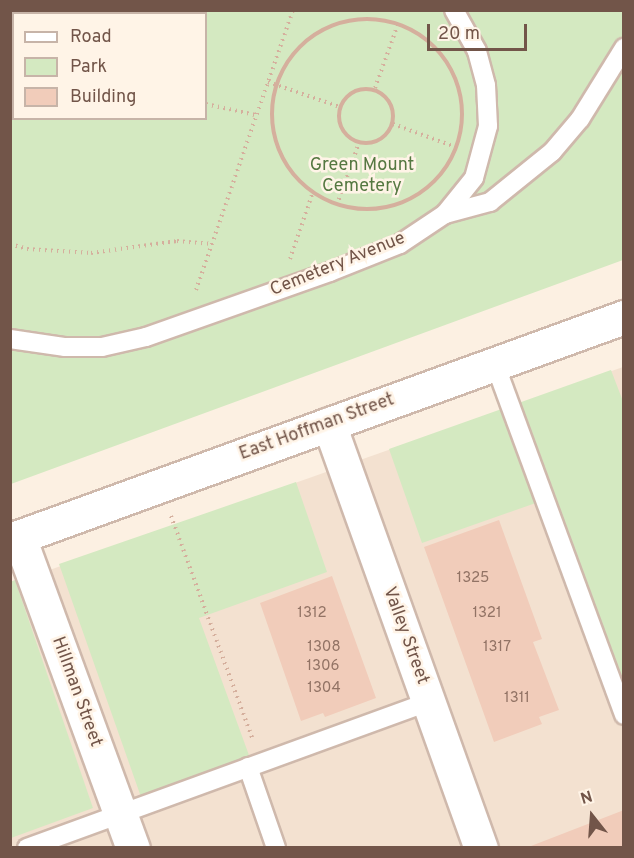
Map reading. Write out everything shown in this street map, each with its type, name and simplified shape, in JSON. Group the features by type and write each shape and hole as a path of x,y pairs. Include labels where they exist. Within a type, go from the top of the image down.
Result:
{"street":[{"name":"East Hoffman Street","path":"15,538 624,317"},
{"name":"Valley Street","path":"329,424 481,848"},
{"name":"Hillman Street","path":"15,538 133,848"}],"lane":[{"name":"Cemetery Avenue","path":"10,339 65,347 102,347 185,324 400,243 445,214 474,178 488,126 486,85 477,51 453,10"},
{"path":"445,214 490,202 552,152 580,119 624,48"},
{"path":"495,364 624,715"},
{"path":"27,848 429,702"},
{"path":"254,765 276,848"}],"path":[{"path":"185,324 293,10"},
{"path":"374,19 398,24 432,43 451,67 462,97 462,129 456,147 432,184 406,201 376,208 337,205 313,192 293,173 278,146 272,115 277,85 291,56 314,35 343,22 374,19"},
{"path":"375,88 398,24"},
{"path":"268,82 340,106"},
{"path":"375,88 352,93 340,106 340,125 350,140 359,143 377,142 393,124"},
{"path":"375,88 390,104 393,124"},
{"path":"207,104 256,115"},
{"path":"393,124 456,147"},
{"path":"337,205 359,143"},
{"path":"280,290 313,192"},
{"path":"10,244 27,249 91,253 177,241 212,244"},
{"path":"168,510 254,765"}],"shaded area":[{"path":"623,367 623,847 11,847 10,584"}],"green space":[{"name":"Green Mount Cemetery","path":"11,11 623,11 623,260 11,484"},
{"path":"611,370 624,404 623,694 550,498 422,543 389,449"},
{"path":"296,482 327,572 199,618 250,758 141,797 59,564"},
{"path":"15,580 93,808 11,838 10,582"}],"building":[{"path":"499,520 542,639 533,642 559,710 539,717 542,724 494,742 424,547"},
{"path":"332,576 376,698 325,717 323,713 301,721 260,603"},
{"path":"624,810 624,848 532,848 531,846"}]}
